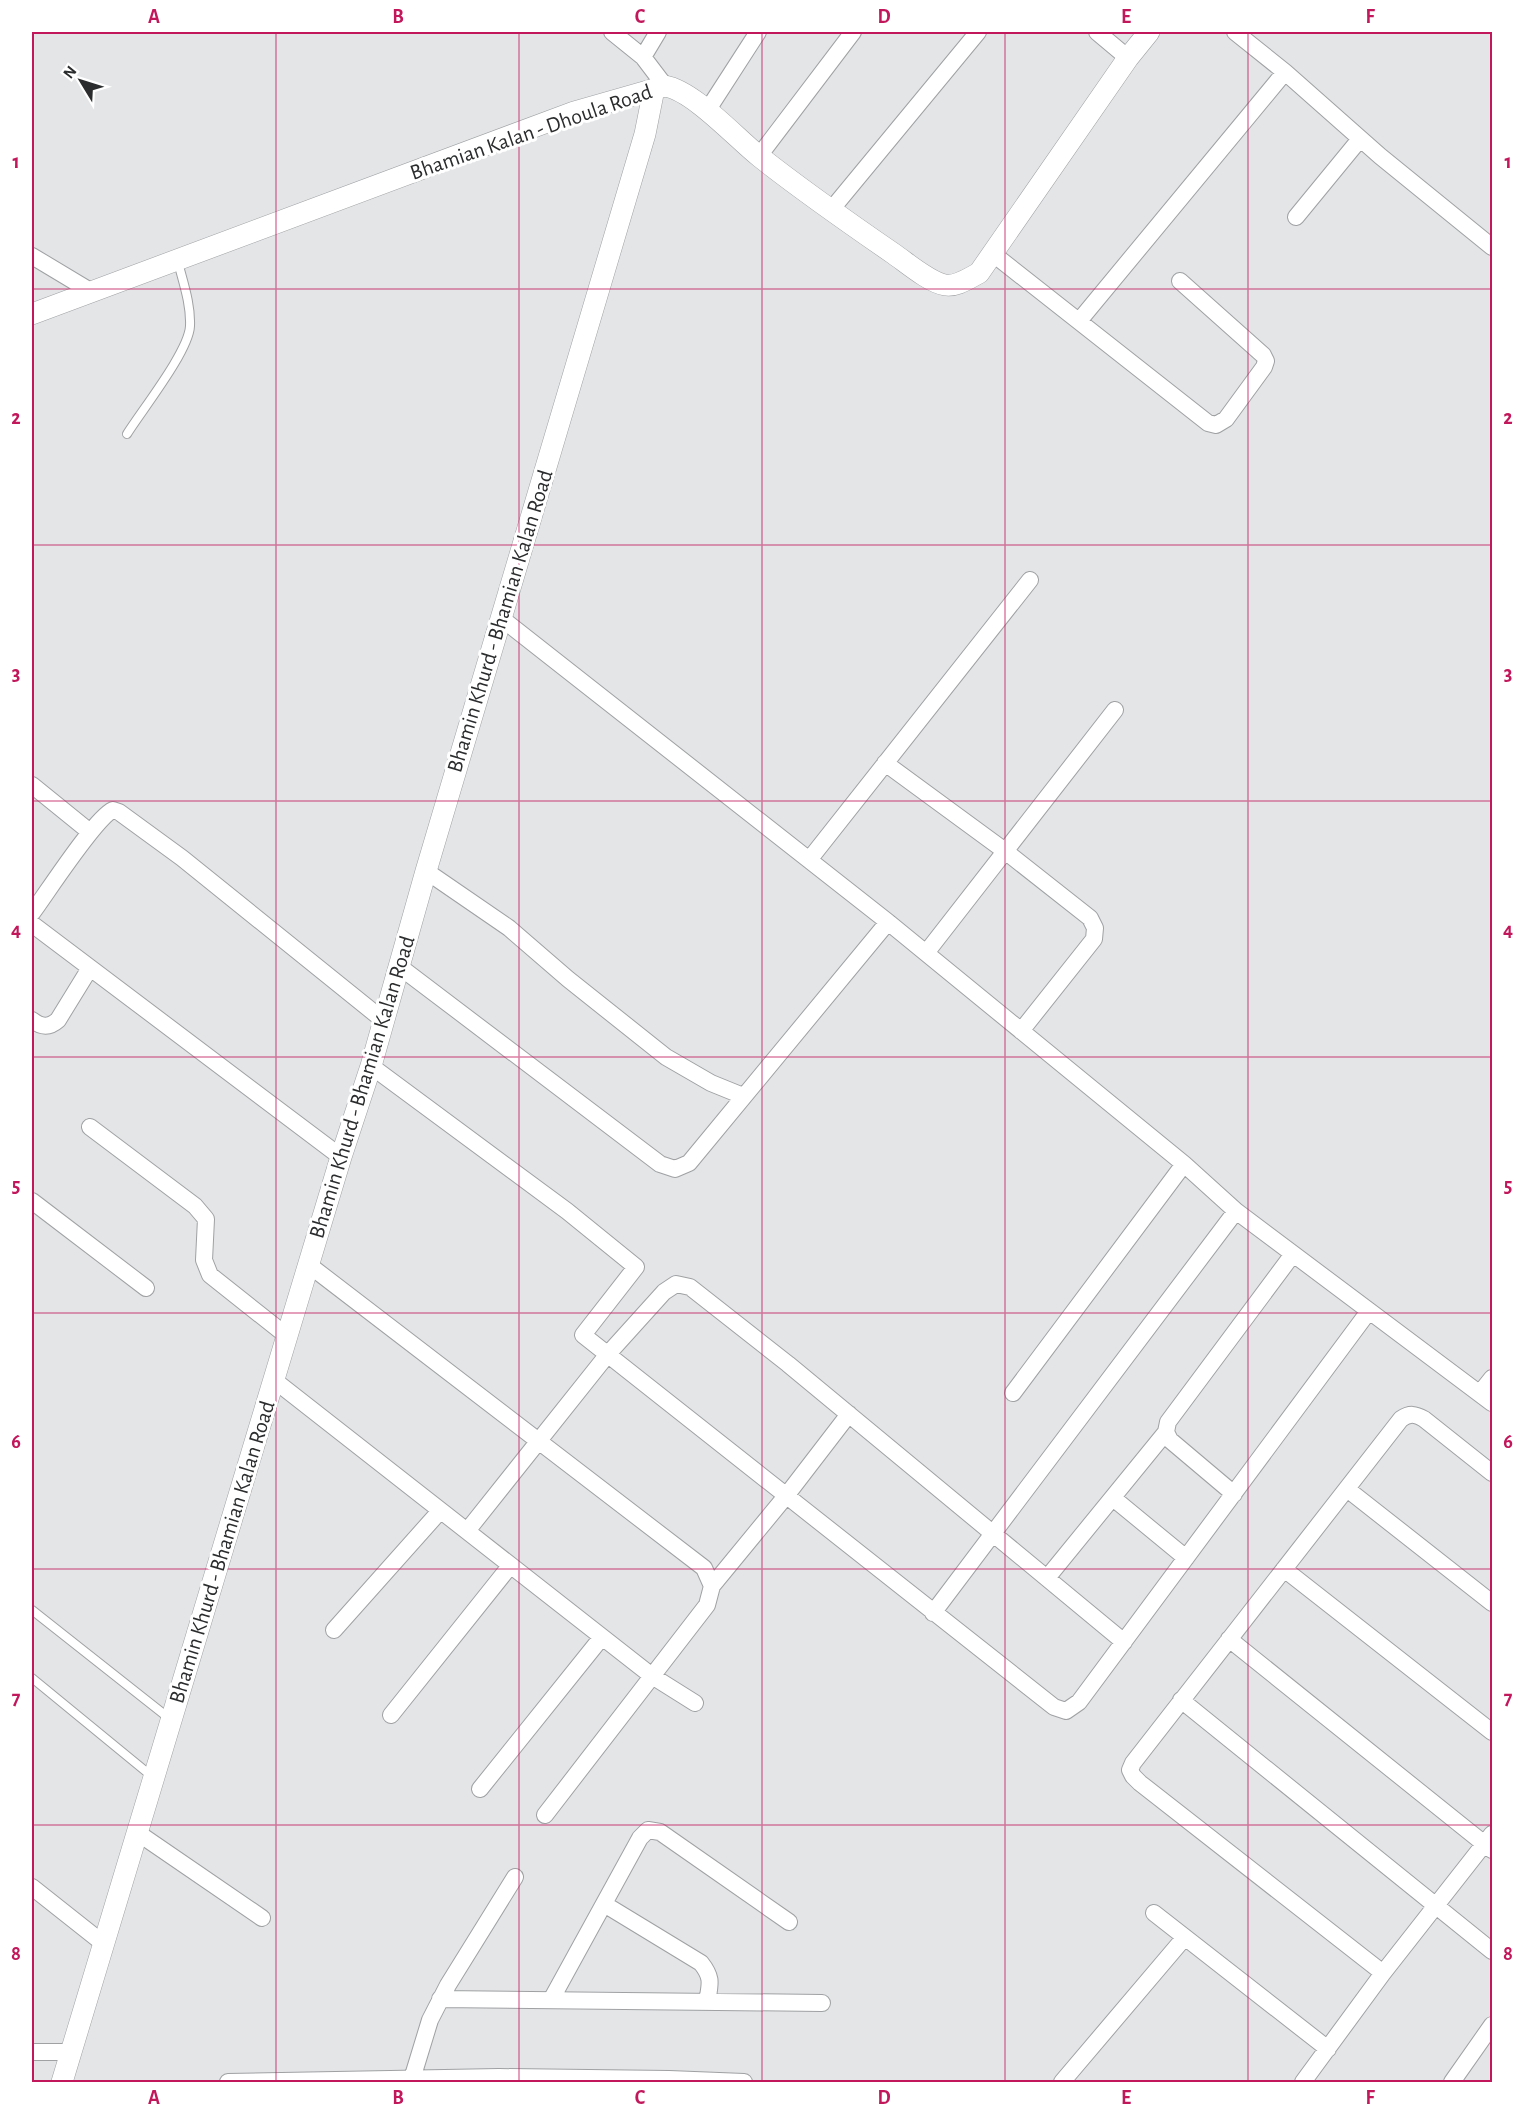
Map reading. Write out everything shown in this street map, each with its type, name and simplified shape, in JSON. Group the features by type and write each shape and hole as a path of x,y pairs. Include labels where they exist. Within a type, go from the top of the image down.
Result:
{"street":[{"path":"612,32 643,57 660,88"},
{"path":"643,57 658,32"},
{"path":"707,111 758,32"},
{"path":"759,156 853,32"},
{"path":"831,210 978,32"},
{"path":"1097,32 1128,58"},
{"name":"Bhamian Kalan - Dhoula Road","path":"32,314 574,112 660,88 675,88 707,111 759,156 925,276 945,285 962,282 979,273 1128,58 1149,32"},
{"path":"1235,32 1285,72 1360,139 1492,247"},
{"path":"1079,321 1285,72"},
{"name":"Bhamin Khurd - Bhamian Kalan Road","path":"62,2082 341,1157 371,1066 426,871 660,88"},
{"path":"1296,216 1360,139"},
{"path":"993,253 1208,423 1216,425 1226,419 1266,361 1263,355 1180,281"},
{"path":"32,256 92,292"},
{"path":"809,860 1029,580"},
{"path":"501,618 888,922 1184,1164 1236,1211 1486,1398 1492,1377"},
{"path":"926,953 1115,710"},
{"path":"885,764 1005,851 1090,918 1095,928 1094,939 1021,1031"},
{"path":"32,785 90,832"},
{"path":"341,1157 90,968 32,914 90,832 113,810 182,858 383,1020"},
{"path":"426,871 509,928 568,979 666,1057 711,1083 744,1096"},
{"path":"400,967 660,1164 675,1169 689,1163 888,922"},
{"path":"32,1020 45,1027 52,1026 90,968"},
{"path":"371,1066 567,1211 636,1266 583,1335 933,1613 1054,1707 1066,1711 1079,1702 1369,1311"},
{"path":"90,1127 195,1206 206,1219 204,1260 210,1275 287,1336"},
{"path":"1013,1393 1184,1164"},
{"path":"32,1201 147,1288"},
{"path":"933,1613 1236,1211"},
{"path":"1047,1578 1166,1432 1168,1422 1293,1254"},
{"path":"309,1265 704,1568 712,1586"},
{"path":"467,1532 608,1354 664,1292 676,1284 690,1287 849,1414 1124,1642"},
{"path":"274,1380 652,1676 695,1703"},
{"path":"545,1815 706,1605 712,1586 786,1496 849,1414"},
{"path":"1383,1973 1132,1776 1130,1770 1132,1763 1401,1419 1408,1414 1416,1414 1492,1473"},
{"path":"1166,1432 1170,1440 1234,1494"},
{"path":"1347,1489 1492,1603"},
{"path":"1113,1498 1186,1558"},
{"path":"334,1630 440,1511"},
{"path":"391,1715 510,1566"},
{"path":"1284,1569 1492,1732"},
{"path":"480,1789 602,1637"},
{"path":"1229,1639 1490,1843 1436,1905 1303,2082"},
{"path":"1181,1701 1492,1951"},
{"path":"551,2000 640,1838 648,1830 660,1832 789,1922"},
{"path":"138,1833 262,1918"},
{"path":"412,2079 430,2020 440,1999 515,1877"},
{"path":"33,1891 104,1944"},
{"path":"604,1904 701,1963 711,1979 707,2002"},
{"path":"1154,1914 1328,2049"},
{"path":"1062,2082 1185,1937"},
{"path":"440,1999 822,2002"},
{"path":"1452,2082 1492,2025"},
{"path":"32,2052 71,2052"},
{"path":"231,2082 412,2079 744,2082"}],"lane":[{"path":"127,434 183,351 190,327 187,298 178,260"},
{"path":"32,1610 172,1720"},
{"path":"32,1678 154,1778"}]}
